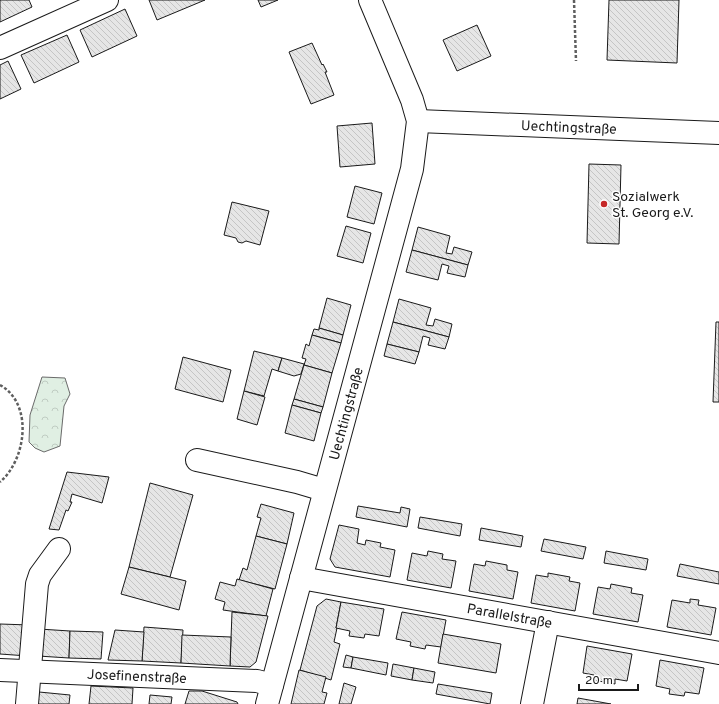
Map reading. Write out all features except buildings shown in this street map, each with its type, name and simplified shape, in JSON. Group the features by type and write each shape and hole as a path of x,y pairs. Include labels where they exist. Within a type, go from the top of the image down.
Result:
{"street":[{"path":"0,48 107,0"},
{"name":"Uechtingstraße","path":"270,694 412,168 418,121 412,100 370,0"},
{"name":"Uechtingstraße","path":"418,121 719,133"},
{"path":"197,460 297,482 324,490"},
{"path":"27,704 37,584 40,575 59,549"},
{"name":"Parallelstraße","path":"301,578 719,653"},
{"path":"532,704 548,622"},
{"name":"Josefinenstraße","path":"0,670 257,681 270,694"}],"path":[{"path":"574,0 576,61"},
{"path":"0,386 8,390 13,396 23,423 19,450 13,466 0,482"}],"green space":[{"path":"42,377 65,378 70,394 64,406 60,446 44,452 35,448 29,442 30,415"}],"place":[{"name":"Sozialwerk St. Georg e.V.","path":"604,204"}]}
